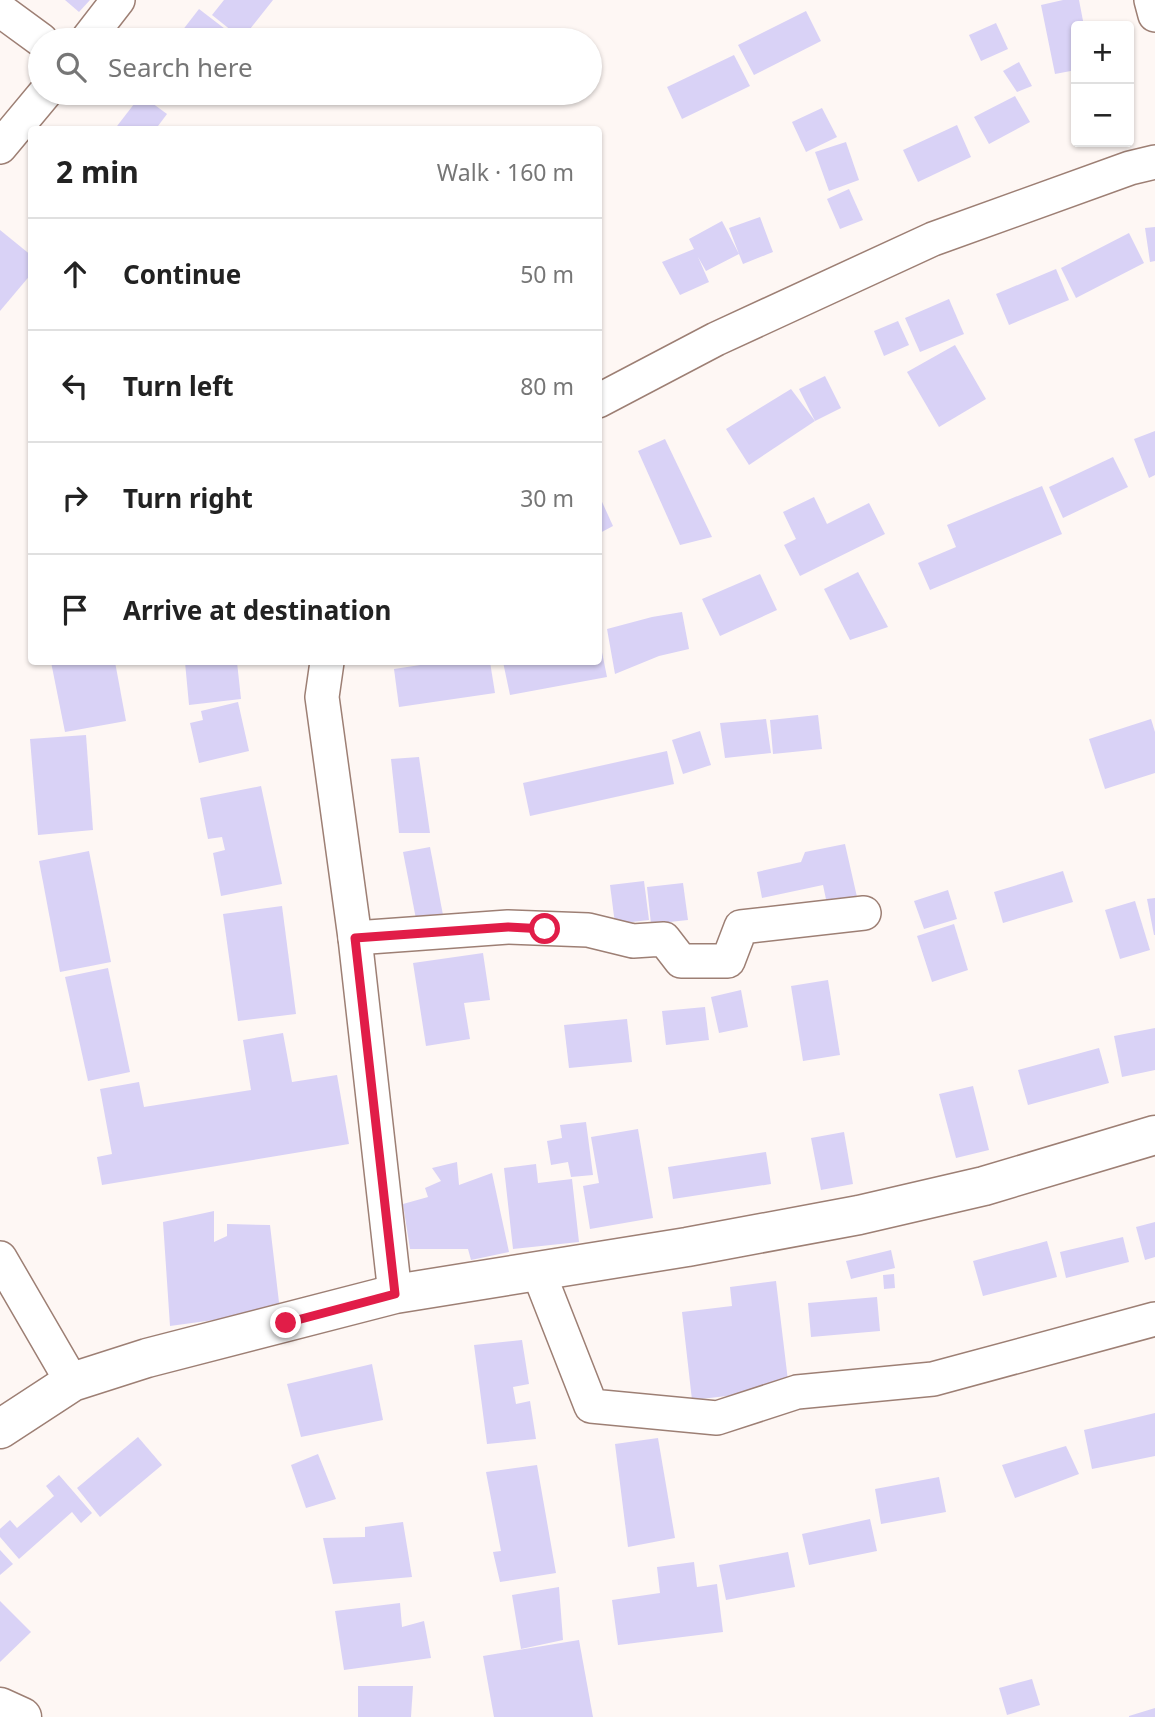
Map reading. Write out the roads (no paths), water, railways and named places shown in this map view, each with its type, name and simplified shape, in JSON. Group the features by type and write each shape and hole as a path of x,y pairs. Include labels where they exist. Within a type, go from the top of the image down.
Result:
{"street":[{"path":"96,28 118,0"},
{"path":"1151,0 1155,15"},
{"path":"0,9 28,30"},
{"path":"0,147 35,105"},
{"path":"602,399 716,339 933,239 1130,168 1155,162"},
{"path":"327,665 323,697 355,938 395,1294"},
{"path":"355,938 508,927 588,930 633,941 664,939 681,961 728,961 741,927 864,913"},
{"path":"0,1429 72,1382 147,1358 395,1294 687,1247 859,1215 985,1186 1155,1135"},
{"path":"0,1258 72,1382"},
{"path":"538,1271 591,1406 717,1418 797,1392 933,1379 1155,1319"},
{"path":"0,1707 22,1717"}]}
